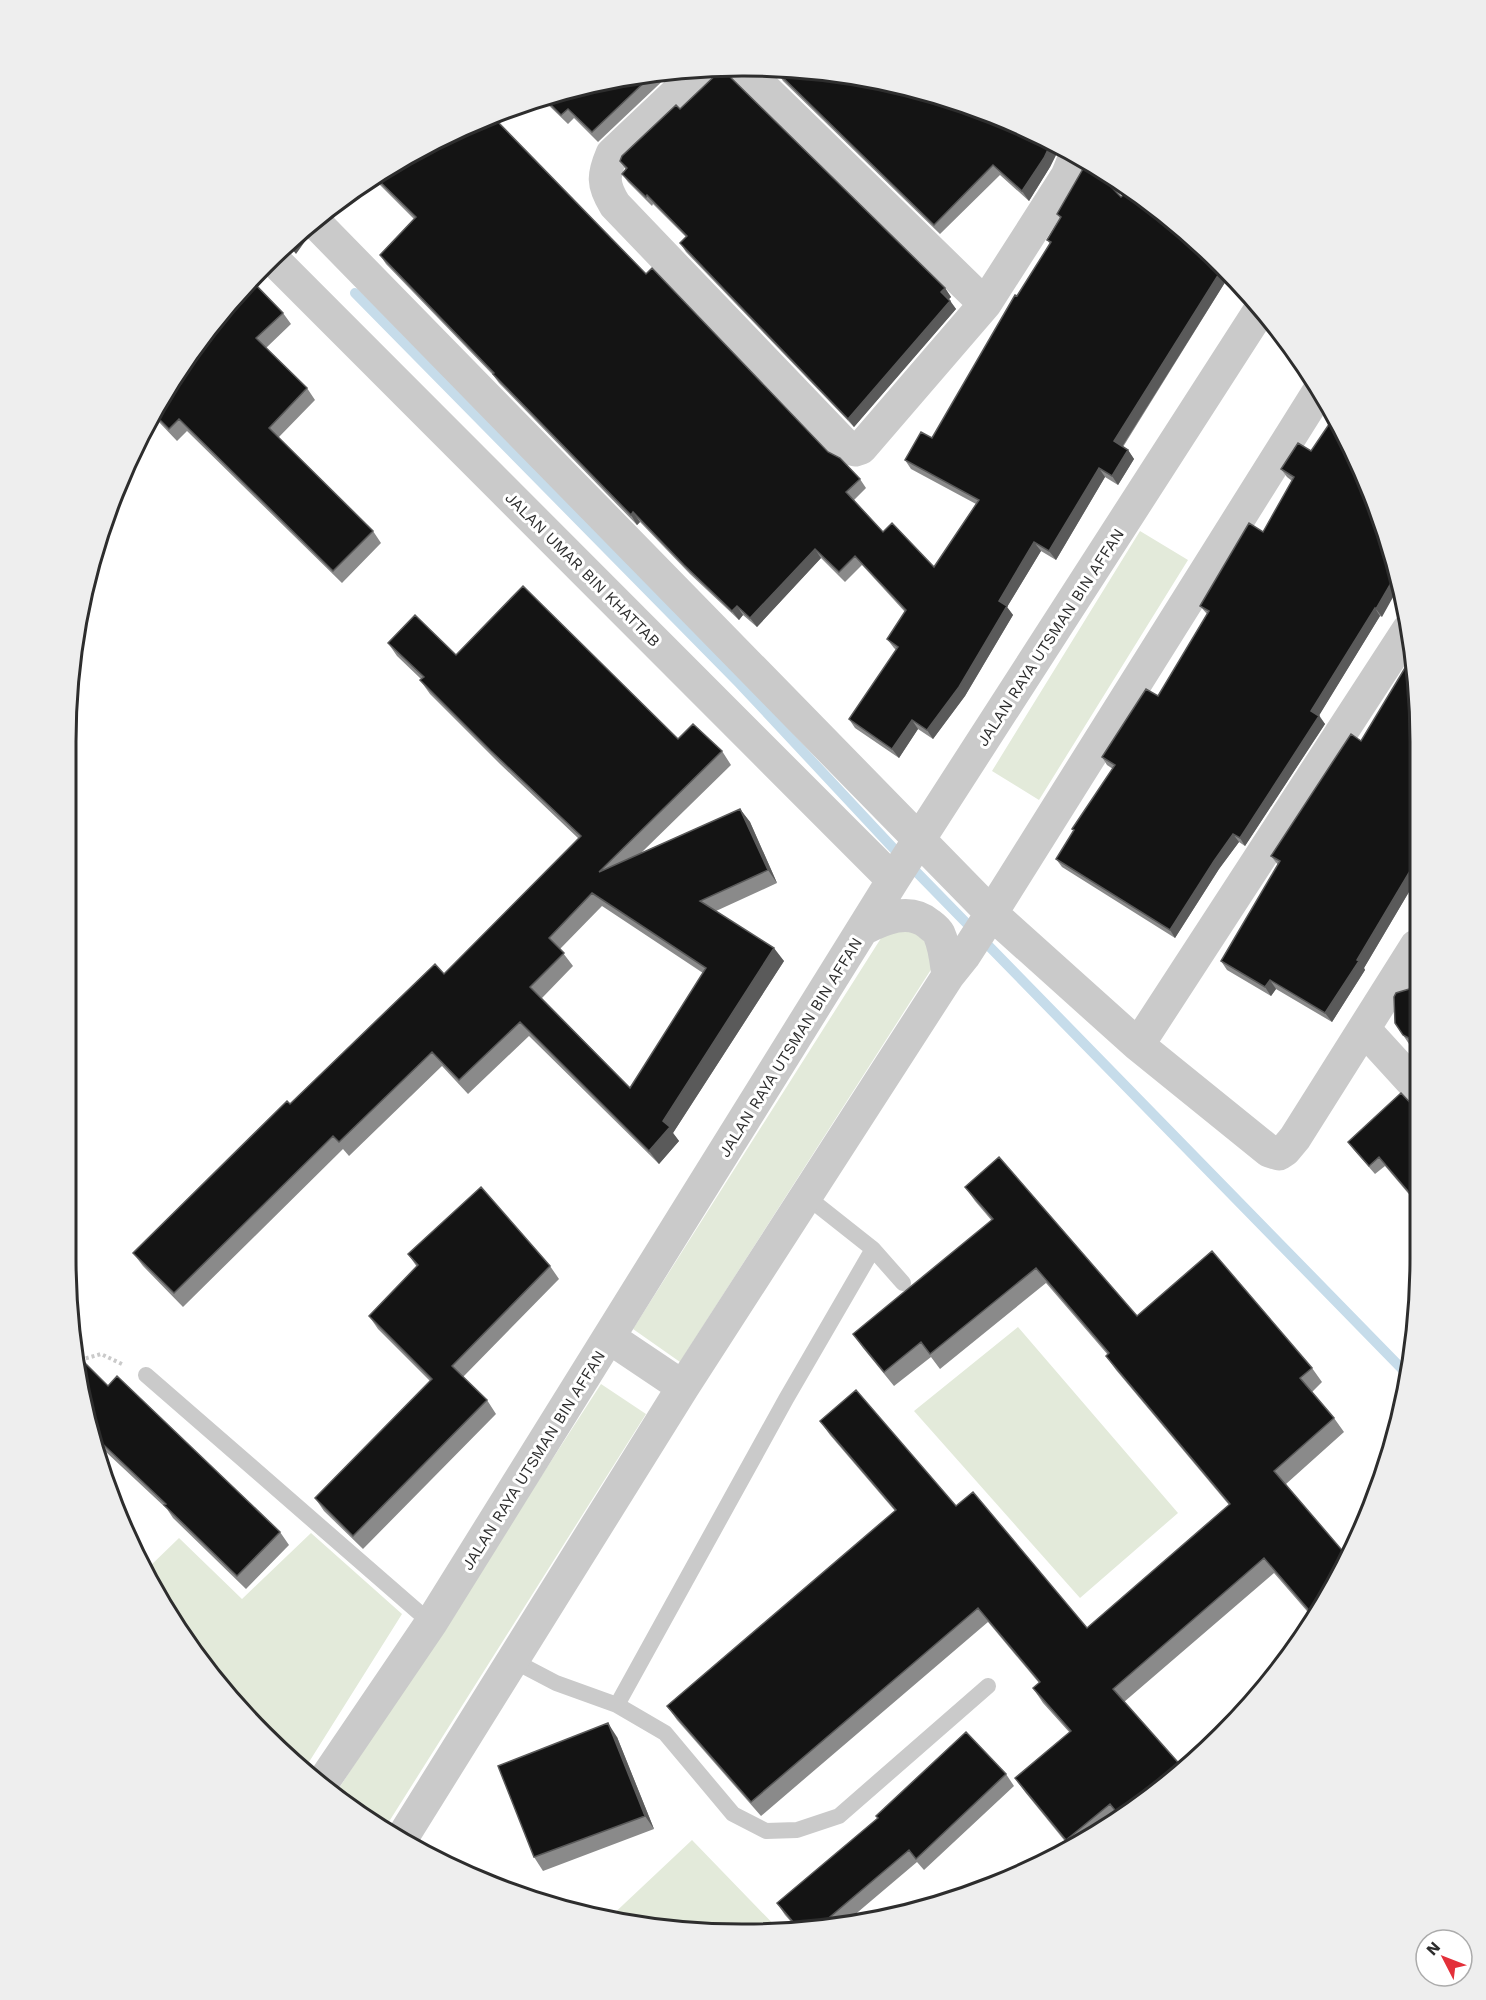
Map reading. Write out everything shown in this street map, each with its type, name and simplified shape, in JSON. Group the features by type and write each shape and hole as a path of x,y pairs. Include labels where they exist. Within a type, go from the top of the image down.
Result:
{"street":[{"path":"752,76 986,304"},
{"path":"692,79 612,154 604,172 606,191 615,205 848,448 855,450 861,448 986,304 1067,176 1072,164"},
{"path":"321,228 905,862 988,919 1264,1147 1280,1154 1295,1138 1410,956"},
{"name":"JALAN UMAR BIN KHATTAB","path":"279,265 905,862"},
{"name":"JALAN RAYA UTSMAN BIN AFFAN","path":"326,1777 431,1623 905,862 1255,317"},
{"path":"406,1832 519,1663 682,1387 988,919 1314,400"},
{"path":"1138,1045 1401,640"},
{"path":"863,929 886,918 908,915 923,919 938,932 945,953 956,966"},
{"path":"1364,1029 1410,1078"},
{"path":"609,1338 682,1387"}],"lane":[{"path":"806,1196 873,1249 903,1283"},
{"path":"617,1705 786,1399 873,1249"},
{"path":"146,1375 431,1623"},
{"path":"519,1663 556,1683 617,1705 665,1733 733,1814 766,1831 797,1830 839,1816 988,1686"}],"path":[{"path":"84,1359 101,1354 146,1375"}],"green space":[{"path":"1140,531 1188,560 1039,800 992,771"},
{"path":"911,929 927,946 932,968 680,1362 633,1329 883,935"},
{"path":"1018,1327 1178,1513 1080,1598 914,1411"},
{"path":"601,1384 646,1414 389,1821 339,1788"},
{"path":"311,1533 402,1614 309,1762 272,1728 214,1663 189,1627 152,1564 179,1538 242,1599"},
{"path":"692,1840 772,1923 699,1922 616,1911"}],"building":[{"path":"713,77 730,77 945,288 941,292 950,301 848,419 680,243 687,236 647,195 646,197 622,174 627,168 620,161 622,156 676,105 680,109"},
{"path":"783,78 830,82 916,99 998,127 1048,150 1022,191 993,165 934,225"},
{"path":"642,84 592,132 568,109 561,115 551,105 613,89"},
{"path":"499,123 646,274 652,268 828,452 840,458 860,479 846,492 883,532 892,523 934,567 979,500 905,460 921,432 932,438 1015,295 1017,296 1051,242 1047,240 1061,217 1057,214 1082,170 1149,214 1218,276 1114,441 1128,450 1112,476 1099,468 1049,551 1034,542 999,601 1007,606 959,687 927,730 912,720 892,749 849,719 898,647 887,639 906,610 855,556 839,572 815,549 750,618 737,606 732,611 633,512 631,515 380,255 416,217 382,184 448,145"},
{"path":"258,287 283,313 256,338 307,388 269,428 373,531 333,571 179,419 169,429 160,420 189,373 214,337"},
{"path":"1328,425 1359,488 1390,584 1311,711 1319,716 1240,838 1233,834 1170,930 1056,859 1074,830 1072,829 1115,765 1102,757 1146,689 1158,696 1209,611 1200,606 1249,523 1263,532 1294,477 1281,469 1298,443 1311,451"},
{"path":"523,586 678,739 693,724 722,751 599,872 740,809 768,870 700,901 774,948 663,1121 670,1127 649,1151 520,1022 459,1080 432,1052 339,1142 333,1136 174,1293 133,1253 287,1101 290,1104 435,964 444,974 581,836 420,680 424,677 388,643 415,615 456,655","holes":["592,893 706,968 630,1088 530,987 564,953 549,938"]},
{"path":"1405,668 1410,743 1410,871 1357,960 1359,961 1325,1013 1270,980 1265,987 1221,961 1280,861 1271,856 1351,734 1361,741"},
{"path":"1410,989 1410,1038 1403,1035 1395,1023 1394,997 1396,993"},
{"path":"1401,1093 1410,1103 1410,1194 1379,1157 1369,1166 1348,1142"},
{"path":"999,1157 1137,1316 1212,1251 1312,1368 1300,1378 1334,1418 1274,1471 1342,1550 1308,1609 1264,1558 1113,1689 1178,1762 1149,1786 1115,1810 1110,1804 1066,1840 1015,1778 1071,1731 1033,1688 1040,1682 978,1608 751,1802 667,1706 896,1510 820,1421 856,1390 956,1506 973,1492 1087,1628 1230,1504 1106,1356 1109,1353 1036,1268 930,1354 921,1342 884,1372 853,1334 993,1219 965,1187"},
{"path":"481,1187 550,1266 452,1366 487,1400 353,1536 315,1498 432,1379 369,1316 418,1265 408,1254"},
{"path":"85,1363 108,1386 117,1376 280,1532 237,1576 164,1505 166,1504 104,1445"},
{"path":"608,1723 645,1816 534,1857 498,1766"},
{"path":"966,1732 1006,1774 916,1859 909,1850 828,1918 793,1921 777,1903 878,1818 876,1816"}],"waterway":[{"path":"355,293 739,683 894,849 1400,1367"}]}
